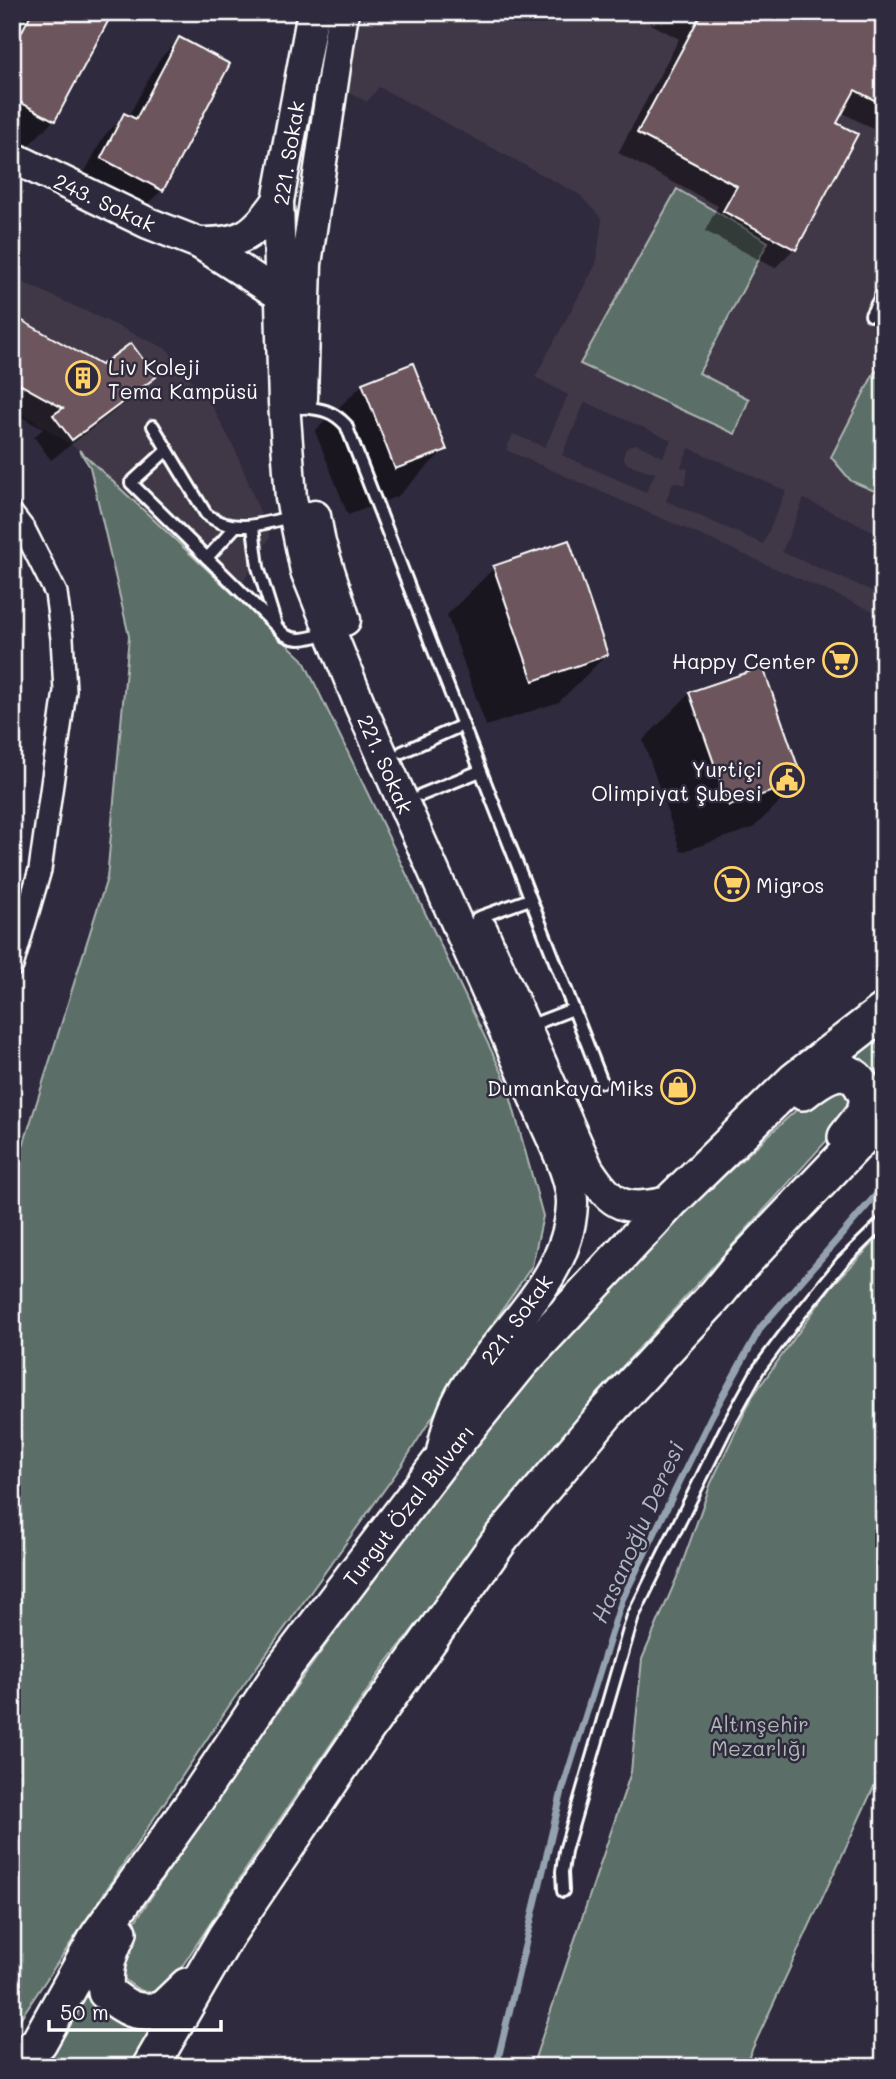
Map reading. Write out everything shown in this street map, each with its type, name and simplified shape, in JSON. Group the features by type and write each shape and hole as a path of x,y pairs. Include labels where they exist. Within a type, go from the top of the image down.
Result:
{"main road":[{"name":"Turgut Özal Bulvarı","path":"13,2067 39,2042 97,1936 197,1798 286,1665 440,1462 522,1361 670,1202 795,1080 884,1011"},
{"path":"150,2067 226,1936 359,1739 502,1537 607,1412 716,1295 780,1210 836,1150 864,1114 868,1100 858,1080 851,1075 832,1072 819,1079 727,1160 670,1202"},
{"path":"737,1269 884,1114"},
{"path":"197,1798 152,1882 118,1934 107,1958 104,1976 106,1992 134,2011 162,2010 181,1993 226,1936"}],"street":[{"name":"221. Sokak","path":"313,12 278,201 284,403 291,498 306,571 360,705 541,1113 565,1172 572,1202 563,1248 549,1276 465,1388 447,1427 440,1462"},
{"name":"221. Sokak","path":"343,12 306,264 300,434 320,542 350,635 589,1169 604,1193 623,1205 642,1208 670,1202"},
{"name":"243. Sokak","path":"12,157 148,223 200,243 280,295"},
{"name":"243. Sokak","path":"200,243 223,244 242,238 262,224 278,201"},
{"path":"12,514 25,531 56,593 65,691 40,870 12,966"}],"lane":[{"path":"871,315 884,290"},
{"path":"301,407 326,409 346,425 601,1082"},
{"path":"153,426 206,514 219,522 253,527 295,515"},
{"path":"167,450 131,484 285,635 302,640 330,632"},
{"path":"207,558 236,526"},
{"path":"253,527 258,566 275,625"},
{"path":"402,752 463,725"},
{"path":"421,795 480,771"},
{"path":"477,918 530,899"},
{"path":"526,1027 573,1009"},
{"path":"563,1891 565,1851 633,1616 725,1430 758,1370 842,1262 884,1221"}],"shaded area":[{"path":"361,12 884,12 884,536 804,499 782,552 884,596 884,616 506,450 513,434 545,447 568,395 535,377 596,264 602,219 580,195 379,87 367,102 346,91","holes":["585,402 671,440 663,457 637,444 625,450 623,457 627,464 655,473 646,492 562,455","689,448 786,491 763,544 666,501 673,482 685,485 688,469 681,467"]},
{"path":"12,277 167,349 212,406 235,449 270,537 235,596 79,450 12,407"}],"green space":[{"path":"677,189 768,242 699,373 749,399 735,434 580,364"},
{"path":"884,367 884,495 851,481 831,457 874,373"},
{"path":"79,450 303,659 506,1081 543,1216 532,1266 472,1354 402,1465 233,1700 12,2031 12,1169 24,1143 107,878 129,636 90,467"},
{"path":"884,1031 884,1089 883,1091 850,1057"},
{"path":"829,1080 856,1098 840,1126 595,1397 387,1662 173,1980 154,1992 141,1990 129,1983 122,1977 123,1940 210,1807 386,1561 525,1385 686,1211"},
{"name":"Altınşehir Mezarlığı","path":"884,1232 884,1765 744,2067 532,2067 631,1772 642,1659 678,1575 711,1483 752,1397 831,1287"},
{"path":"87,1990 101,2006 158,2022 132,2067 43,2067"}],"building":[{"path":"32,12 113,12 55,121 12,98 12,50"},
{"path":"702,12 884,12 884,105 855,90 837,123 858,134 796,250 723,211 737,186 637,133"},
{"path":"179,37 230,64 163,191 101,158 124,113 136,119"},
{"name":"Liv Koleji Tema Kampüsü","path":"12,315 101,365 131,343 156,377 72,440 53,415 63,408 12,380"},
{"path":"413,363 447,450 395,469 362,383"},
{"path":"569,540 608,655 533,681 493,566"},
{"path":"763,667 803,781 729,806 689,692"}],"waterway":[{"name":"Hasanoğlu Deresi","path":"496,2067 562,1791 622,1600 711,1417 761,1327 884,1186"}],"place":[{"name":"Liv Koleji Tema Kampüsü","path":"83,378"},
{"name":"Happy Center","path":"840,660"},
{"name":"Yurtiçi Olimpiyat Şubesi","path":"787,780"},
{"name":"Migros","path":"732,884"},
{"name":"Dumankaya Miks","path":"678,1087"}]}
